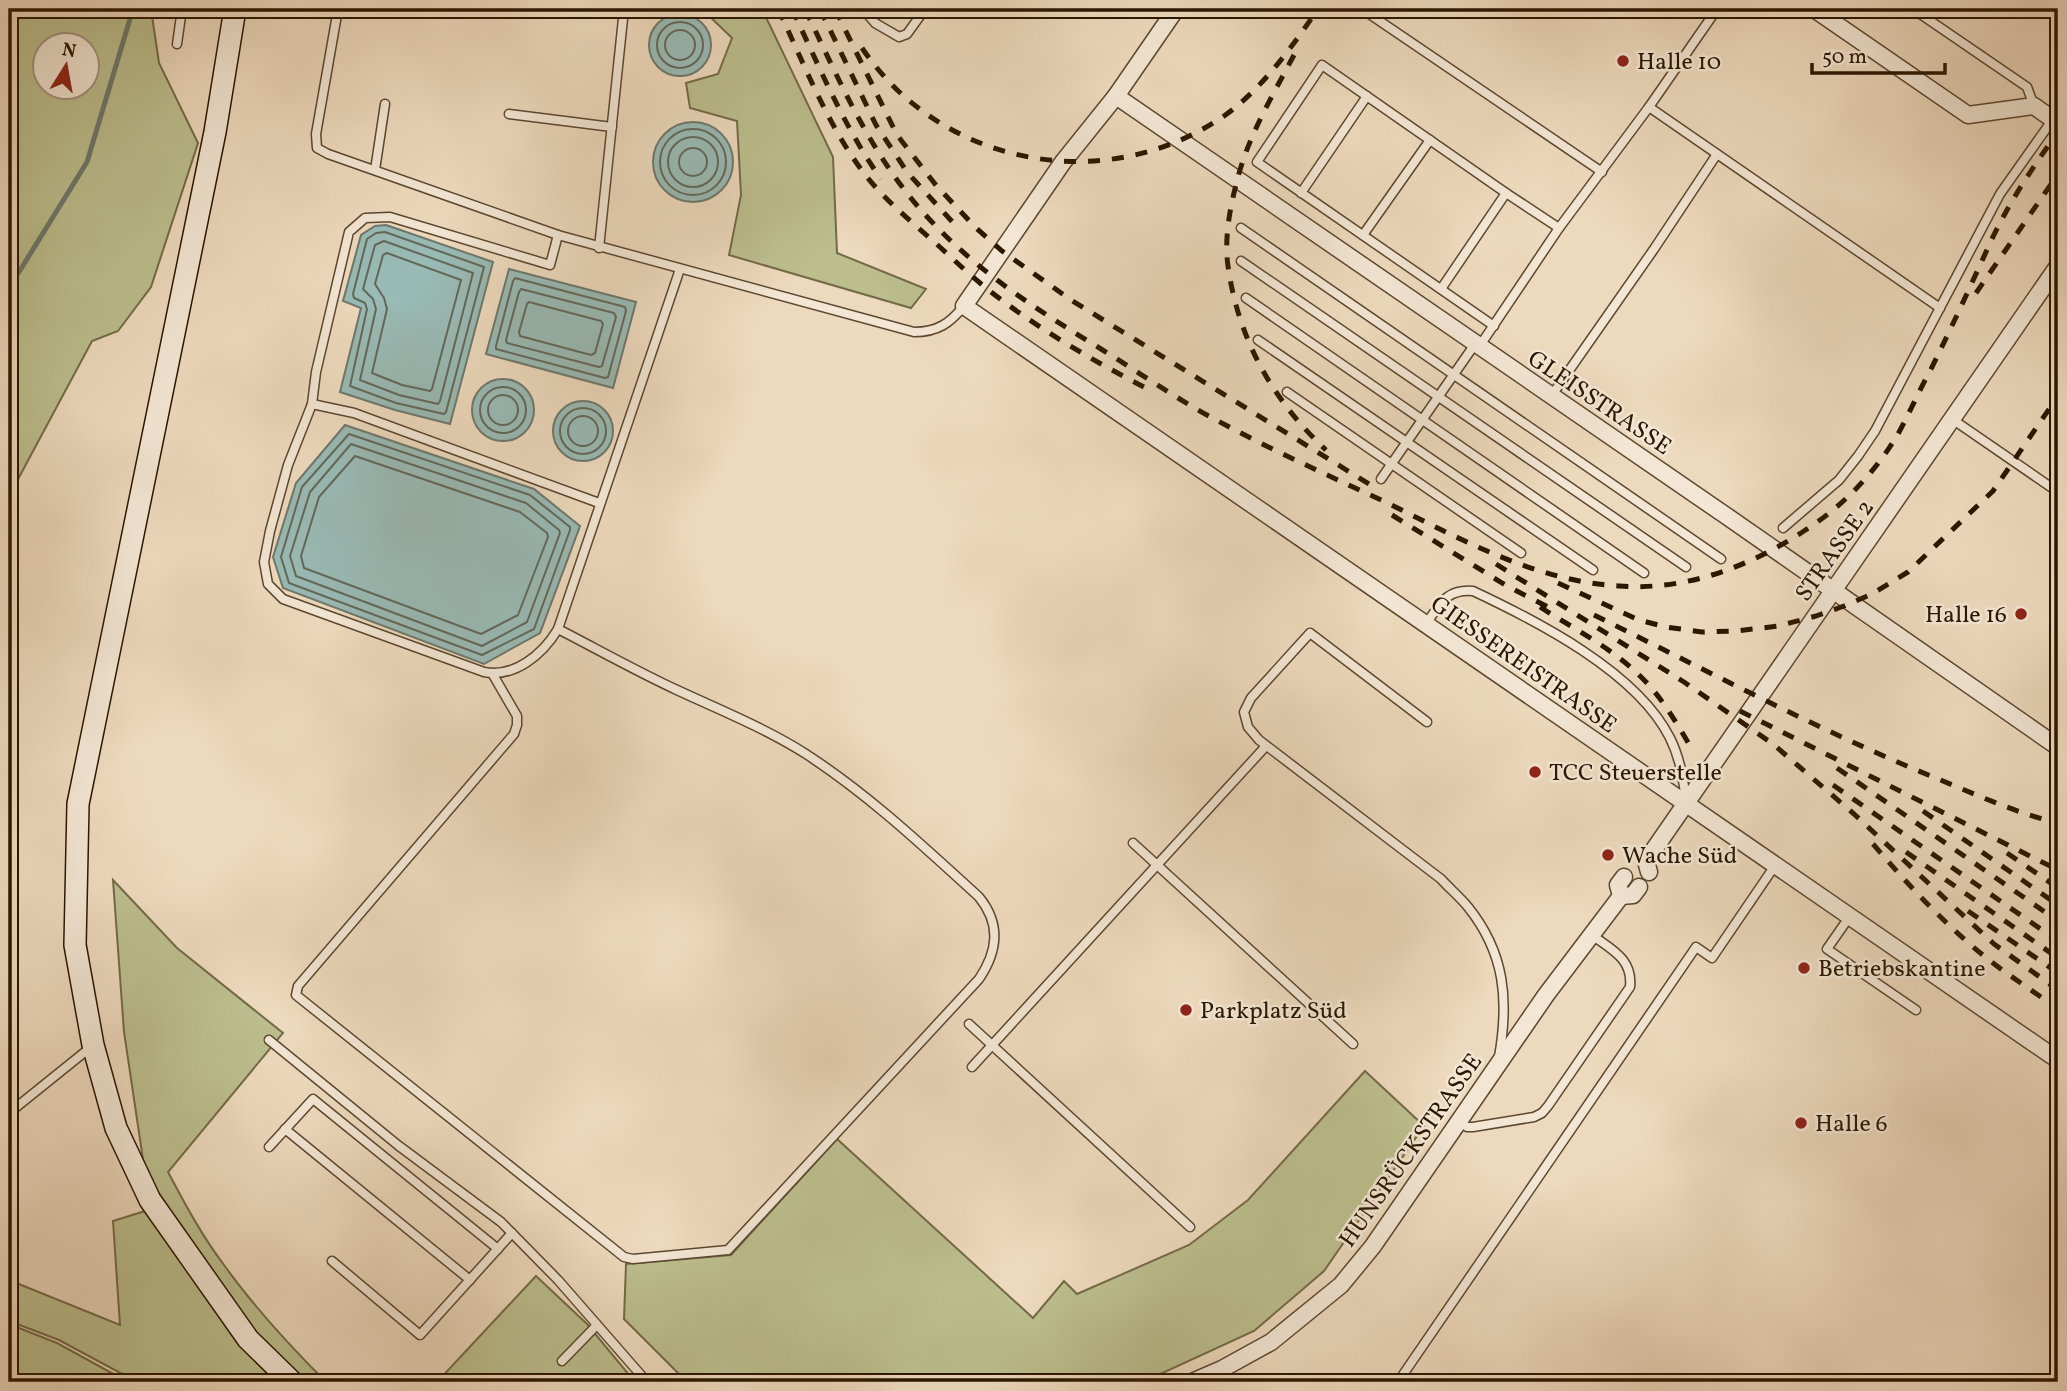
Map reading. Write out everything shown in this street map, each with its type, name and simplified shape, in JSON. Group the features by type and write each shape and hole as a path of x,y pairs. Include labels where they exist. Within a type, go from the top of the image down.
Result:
{"main road":[{"path":"235,9 215,132 78,804 75,945 93,1045 116,1128 150,1200 248,1339 292,1382"}],"street":[{"path":"964,306 1063,162 1116,96 1176,9"},
{"path":"1826,12 1968,115 2034,106 2055,121"},
{"name":"GLEISSTRASSE","path":"1116,96 2058,747"},
{"name":"STRASSE 2","path":"1643,865 2058,266"},
{"name":"GIESSEREISTRASSE","path":"964,306 2058,1060"},
{"path":"1624,877 1618,885 1621,896 1633,895 1639,887"},
{"name":"HUNSRÜCKSTRASSE","path":"1192,1382 1222,1369 1270,1342 1341,1285 1373,1246 1497,1064 1621,896"}],"lane":[{"path":"177,44 182,9"},
{"path":"338,9 316,134 317,148 328,154 599,248 914,332 926,332 950,322 964,306"},
{"path":"599,248 624,9"},
{"path":"863,9 874,23 899,37 907,34 925,9"},
{"path":"1362,9 1602,172"},
{"path":"1381,479 1454,375 1494,326 1559,228 1649,107 1717,9"},
{"path":"1913,9 2027,87 2034,106"},
{"path":"1494,326 1257,162 1322,65 1559,228"},
{"path":"1301,193 1367,96"},
{"path":"375,170 385,104"},
{"path":"1649,107 1940,307"},
{"path":"509,114 612,127"},
{"path":"1783,528 1839,480 1858,456 1875,430 2000,194 2055,121"},
{"path":"1363,235 1430,140"},
{"path":"1552,396 1717,154"},
{"path":"1441,289 1506,193"},
{"path":"558,235 550,265 390,217 365,218 349,232 319,360 312,404 288,465 264,562 268,584 284,599 492,673 503,673 540,653 558,629 680,269"},
{"path":"1241,228 1721,559"},
{"path":"1241,261 1686,567"},
{"path":"1246,298 1644,573"},
{"path":"1258,340 1593,570"},
{"path":"1287,392 1521,553"},
{"path":"312,404 354,413 599,503"},
{"path":"1952,419 2058,492"},
{"path":"1426,624 1444,599 1452,593 1461,590 1473,591 1565,640 1625,682 1648,706 1669,736 1682,768 1686,803"},
{"path":"492,673 517,716 514,734 298,986 296,995 624,1257 633,1259 728,1250 978,979 987,967 993,951 993,919 979,897 887,813 852,785 804,753 745,720 675,689 558,629"},
{"path":"1427,722 1310,633 1258,689 1244,712 1248,727 1266,746 1440,879 1467,906 1484,930 1502,977 1505,1002 1497,1064"},
{"path":"972,1067 1266,746"},
{"path":"1133,844 1353,1044"},
{"path":"1398,1382 1696,947 1712,958 1776,864"},
{"path":"1850,916 1827,948 1916,1010"},
{"path":"1458,1121 1467,1127 1474,1127 1534,1117 1548,1106 1630,987 1631,976 1626,964 1616,952 1592,935"},
{"path":"969,1024 1190,1227"},
{"path":"269,1040 399,1146 501,1222 558,1280 647,1382"},
{"path":"9,1113 93,1045"},
{"path":"269,1147 313,1099 498,1249"},
{"path":"285,1129 470,1280"},
{"path":"332,1261 420,1335 512,1233"},
{"path":"562,1361 597,1325"}],"green space":[{"path":"9,9 151,9 159,63 198,143 151,287 118,331 92,341 9,496"},
{"path":"695,9 762,9 833,157 837,253 926,289 911,308 729,255 741,195 737,121 690,108 686,83 718,74 732,38 704,11"},
{"path":"113,880 177,948 283,1033 168,1172 201,1231 236,1281 273,1326 326,1382 137,1382 59,1340 9,1321 9,1280 120,1325 113,1221 158,1207 145,1173 124,1032"},
{"path":"1365,1071 1424,1126 1324,1271 1254,1331 1143,1382 687,1382 624,1319 626,1264 731,1255 837,1139 1033,1318 1064,1281 1077,1294 1189,1245 1248,1200"},
{"path":"536,1276 587,1324 635,1382 437,1382"},
{"path":"9,1324 57,1343 128,1382 9,1382"}],"water":[{"path":"680,14 702,23 711,45 702,67 680,76 658,67 649,45 658,23"},
{"path":"685,122 701,122 722,133 733,154 733,170 722,191 701,202 685,202 671,196 659,184 653,170 653,154 659,140 671,128"},
{"path":"386,225 493,262 450,424 340,392 361,308 343,301 361,235 375,226"},
{"path":"509,269 636,302 613,388 486,354"},
{"path":"503,379 525,388 534,410 525,432 503,441 481,432 472,410 481,388"},
{"path":"577,401 589,401 605,409 611,419 611,443 605,453 589,461 577,461 561,453 553,437 553,425 561,409"},
{"path":"345,425 534,489 580,526 540,633 484,664 283,588 273,557 296,483"}],"waterway":[{"path":"9,283 19,272 87,162 133,9"}],"railway":[{"path":"778,9 835,128 858,165 883,195 998,298 1060,340 1146,388"},
{"path":"792,9 844,117 881,179"},
{"path":"805,9 860,120 892,173 950,240 1012,291 1188,404 1278,451 1466,541 1525,566 1556,576 1619,586 1668,585 1739,566 1804,531 1857,488 1898,434 1998,228 2020,188 2053,139"},
{"path":"820,9 876,125 907,172 957,227"},
{"path":"835,9 897,135 935,184 975,227 1002,251 1071,300 1374,487"},
{"path":"862,48 896,88 936,120 981,143 1029,157 1079,161 1129,156 1178,141 1224,116 1264,80 1318,9"},
{"path":"1294,55 1262,116 1242,164 1230,212 1227,256 1240,318 1260,366 1289,410 1326,450"},
{"path":"1976,293 2058,174"},
{"path":"1558,583 1639,620 1702,632 1778,626 1844,606 1872,594 1908,572 1993,491 2058,396"},
{"path":"1392,515 1507,586 1552,609"},
{"path":"1496,564 1684,682 1773,744 1854,814 1994,944 2058,990"},
{"path":"1540,607 1622,660 1646,682 1689,744"},
{"path":"1594,615 1851,741 1997,803 2058,823"},
{"path":"1740,711 2058,870"},
{"path":"1837,768 2058,921"},
{"path":"1833,785 2058,941"},
{"path":"1923,811 2058,905"},
{"path":"1873,844 1958,933 1992,962 2058,1009"},
{"path":"1906,852 2058,958"},
{"path":"2007,853 2058,888"},
{"path":"1968,911 2058,973"}],"place":[{"name":"Halle 10","path":"1623,61"},
{"name":"Halle 16","path":"2021,614"},
{"name":"TCC Steuerstelle","path":"1535,772"},
{"name":"Wache Süd","path":"1608,855"},
{"name":"Betriebskantine","path":"1804,968"},
{"name":"Parkplatz Süd","path":"1186,1010"},
{"name":"Halle 6","path":"1801,1123"}]}
